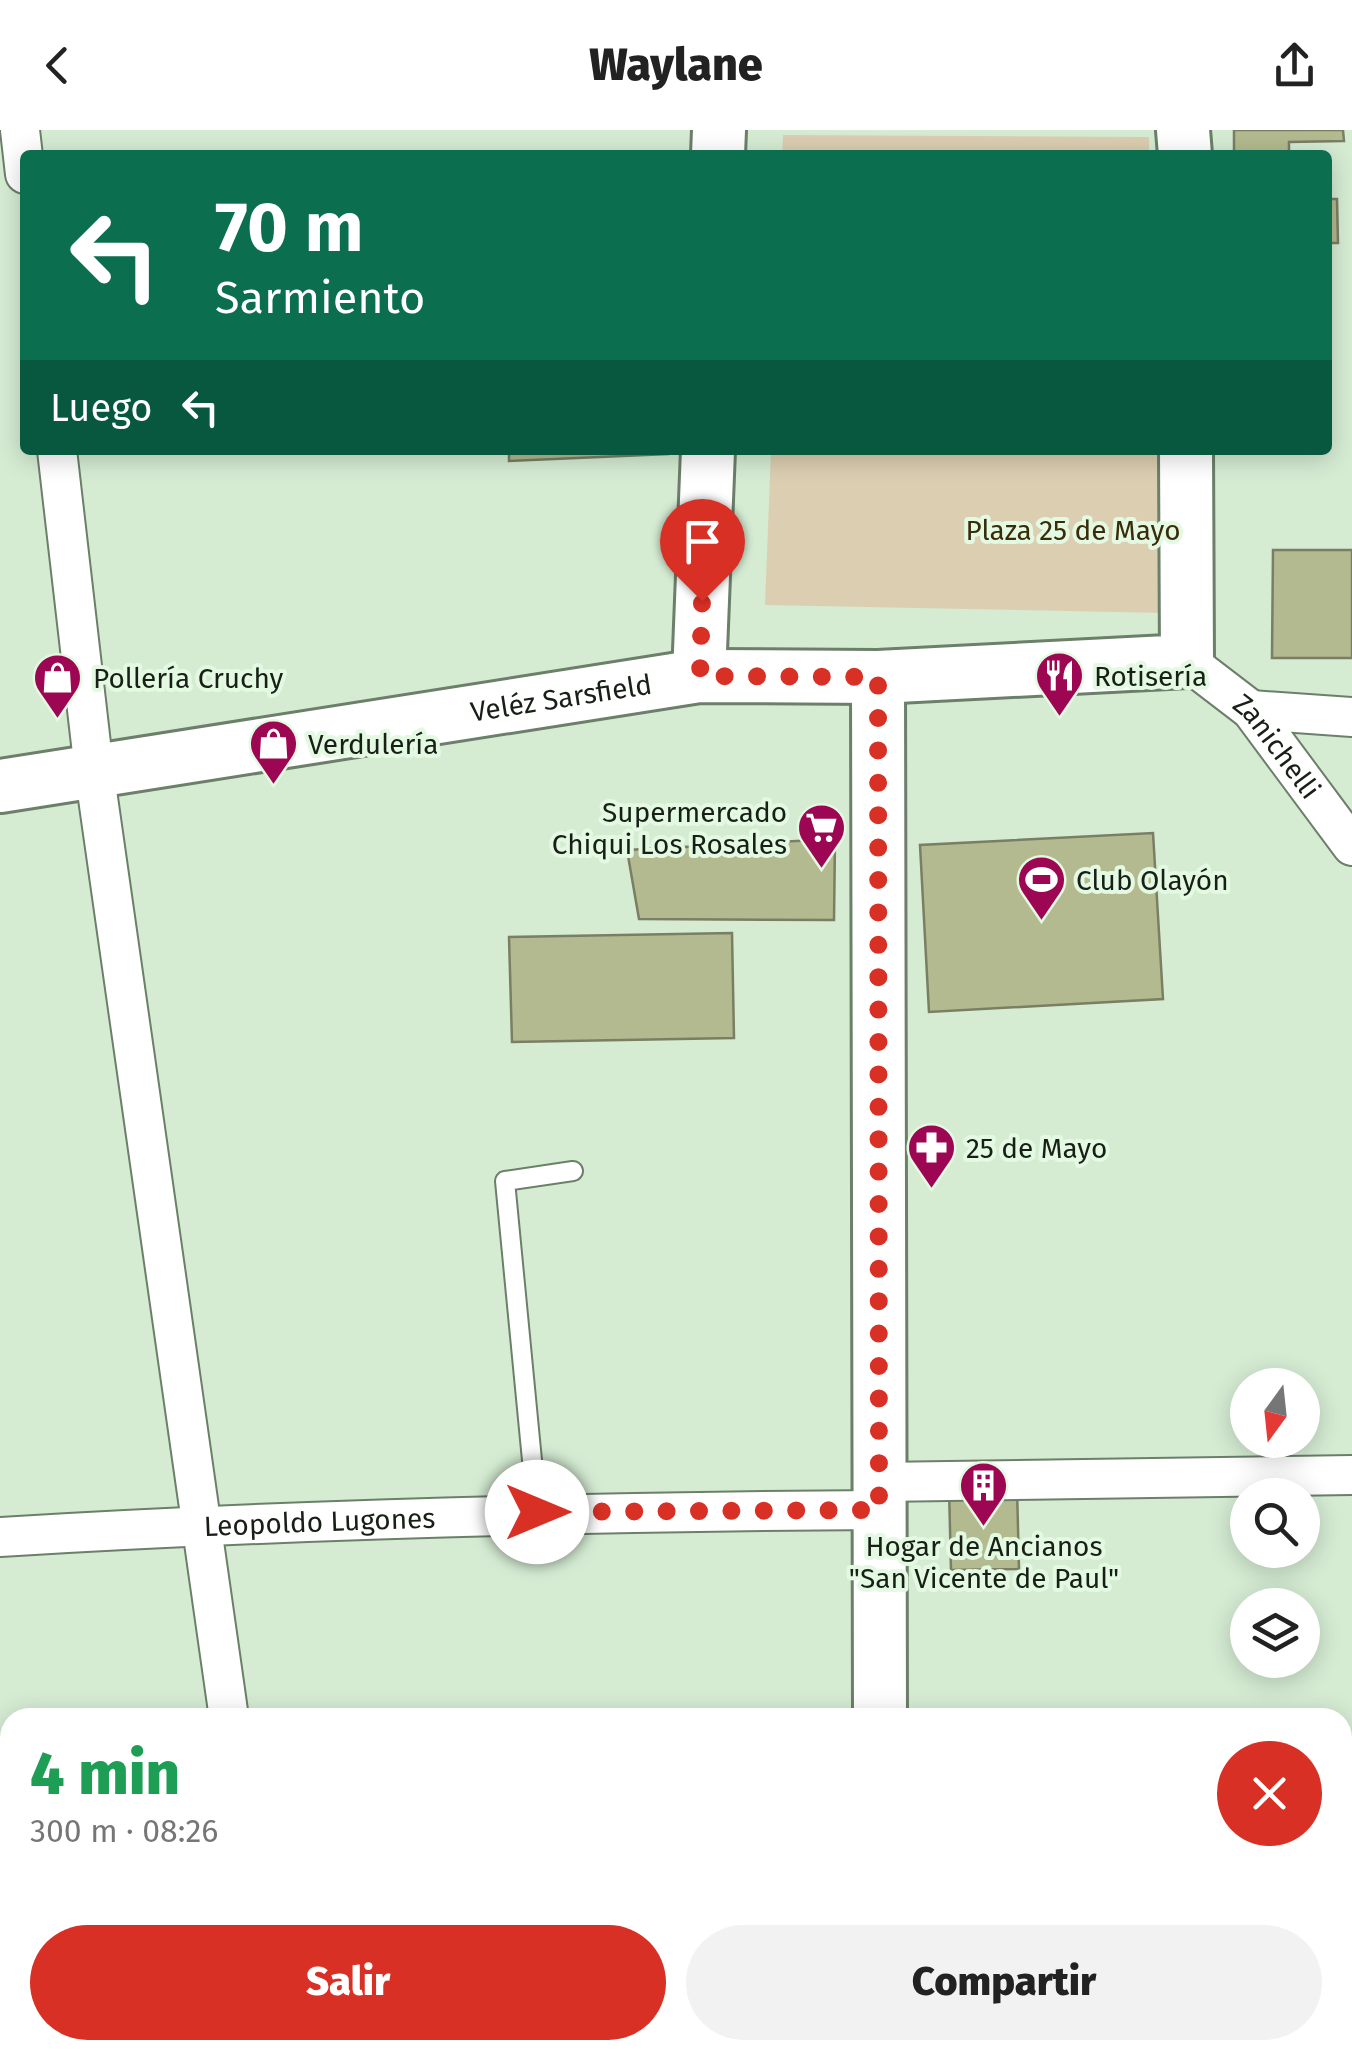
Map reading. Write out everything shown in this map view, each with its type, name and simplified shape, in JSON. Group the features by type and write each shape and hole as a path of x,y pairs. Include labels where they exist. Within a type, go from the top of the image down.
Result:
{"street":[{"path":"58,455 94,770 228,1708"},
{"path":"700,676 708,455"},
{"path":"1186,455 1187,661"},
{"name":"Veléz Sarsfield","path":"0,786 700,676 878,677 1187,661"},
{"name":"Zanichelli","path":"1187,661 1251,710 1352,846"},
{"path":"878,677 880,1708"},
{"path":"1251,710 1352,717"},
{"name":"Leopoldo Lugones","path":"0,1536 1352,1475"}],"lane":[{"path":"537,1512 505,1181 573,1171"}],"green space":[{"path":"783,135 1149,137 1149,150 782,150"},
{"name":"Plaza 25 de Mayo","path":"771,455 1159,455 1165,613 765,605"}],"building":[{"path":"1234,130 1343,130 1344,141 1289,142 1289,150 1234,150"},
{"path":"1332,199 1337,199 1338,243 1332,243"},
{"path":"509,455 645,455 509,461"},
{"path":"1273,550 1352,550 1352,658 1272,658"},
{"name":"Club Olayón","path":"1153,833 1163,999 929,1012 920,845"},
{"path":"835,839 834,920 639,919 627,850"},
{"path":"732,933 734,1038 512,1042 509,937"},
{"name":"Hogar de Ancianos \"San Vicente de Paul\"","path":"1017,1487 1019,1569 951,1570 949,1488"}],"place":[{"name":"Rotisería","path":"1059,718"},
{"name":"Pollería Cruchy","path":"58,720"},
{"name":"Verdulería","path":"273,786"},
{"name":"Supermercado Chiqui Los Rosales","path":"822,870"},
{"name":"Club Olayón","path":"1041,922"},
{"name":"25 de Mayo","path":"931,1190"},
{"name":"Hogar de Ancianos \"San Vicente de Paul\"","path":"984,1528"}],"route":[{"path":"537,1512 879,1510 878,677 700,676 702,601"}]}
